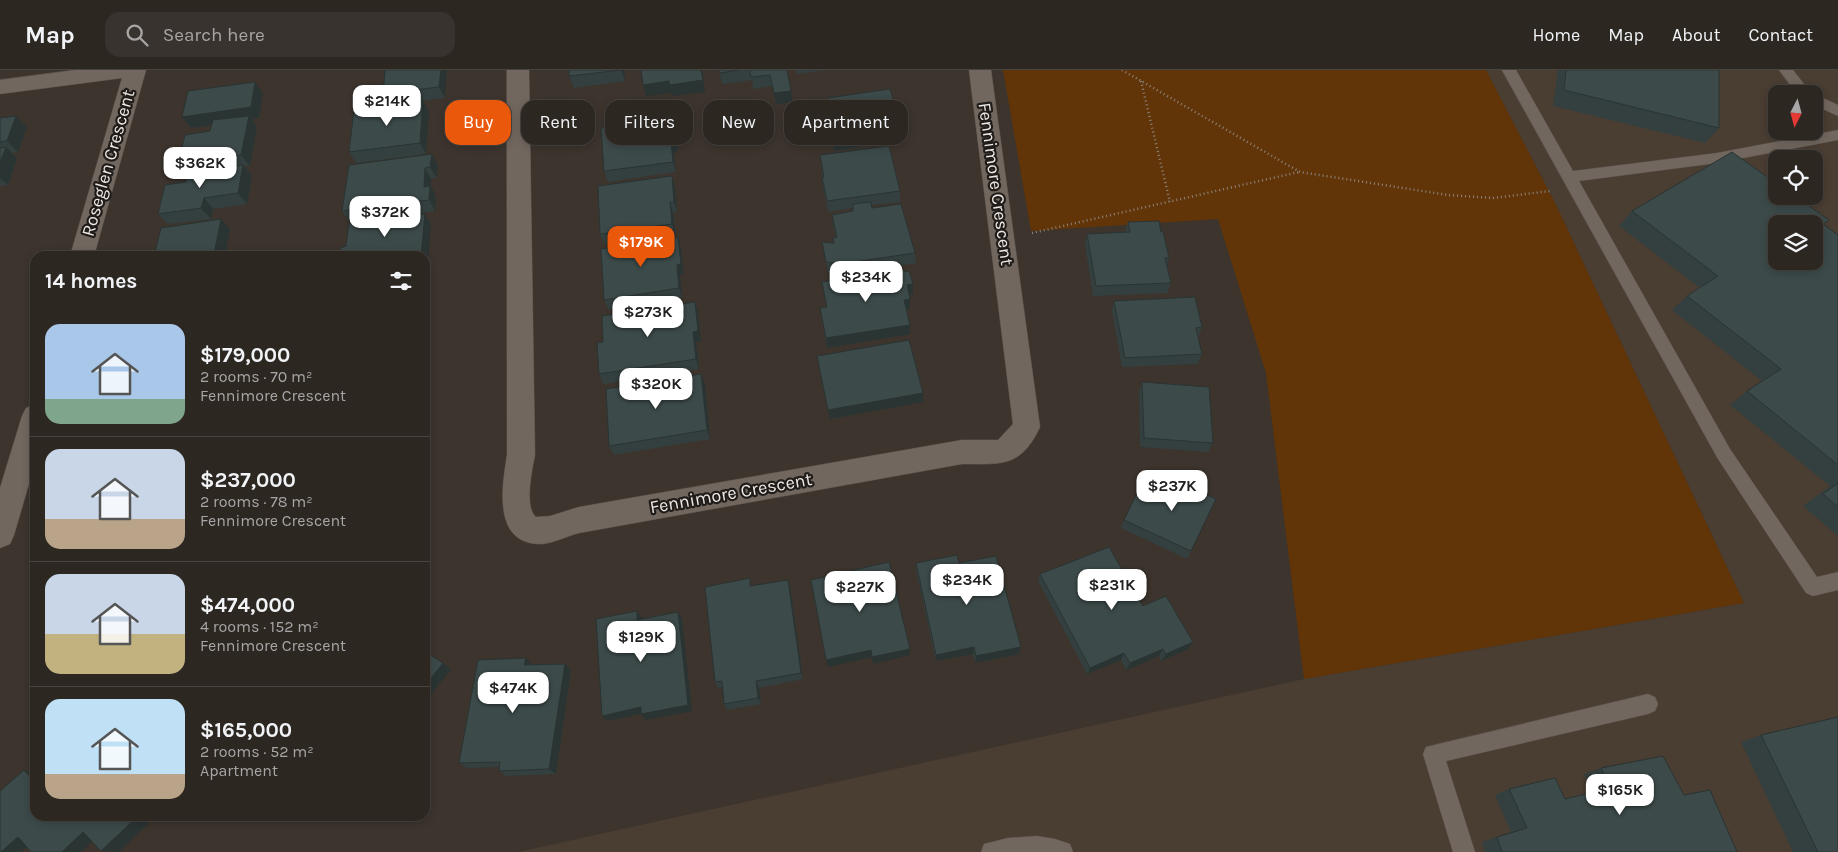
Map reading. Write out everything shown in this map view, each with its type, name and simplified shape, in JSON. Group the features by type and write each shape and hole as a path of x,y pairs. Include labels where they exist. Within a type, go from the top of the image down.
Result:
{"street":[{"path":"0,87 131,70"},
{"name":"Roseglen Crescent","path":"83,251 135,70"},
{"name":"Fennimore Crescent","path":"518,70 521,455 516,512 523,524 532,530 542,531 579,520 962,452 1004,452 1027,427 980,70"},
{"path":"0,535 30,433"}],"lane":[{"path":"1509,70 1724,454 1813,587 1838,581"},
{"path":"1786,70 1798,85"},
{"path":"1823,103 1838,111"},
{"path":"1569,178 1716,158 1838,135"},
{"path":"1464,852 1433,754 1648,704"},
{"path":"992,852 1004,847 1054,848 1062,852"}],"path":[{"path":"1122,70 1300,172 1448,195 1493,198 1551,191"},
{"path":"1141,81 1170,202"},
{"path":"1003,240 1300,172"}],"shaded area":[{"path":"1003,70 1486,70 1556,205 1744,603 1304,679 1266,373 1218,219 1031,231"},
{"path":"1486,70 1838,70 1838,852 518,852 1304,679 1744,603 1556,205"}],"building":[{"path":"385,70 441,70 439,87 383,94"},
{"path":"569,70 621,70 569,76"},
{"path":"641,70 701,70 703,80 670,85 669,81 643,85"},
{"path":"719,70 739,70 720,73"},
{"path":"750,70 787,70 791,91 774,93 770,75 751,77"},
{"path":"1566,70 1719,70 1719,128 1564,90"},
{"path":"255,82 251,107 182,117 188,91"},
{"path":"890,89 893,100 828,100 828,98"},
{"path":"423,101 420,143 349,152 354,110"},
{"path":"16,116 7,141 0,142 0,118"},
{"path":"249,116 241,155 178,163 185,135 210,131 213,120"},
{"path":"605,127 605,145 671,145 673,162 604,171 601,128"},
{"path":"889,146 900,191 827,201 820,155"},
{"path":"6,147 0,163 0,148"},
{"path":"1732,152 1768,177 1768,205 1808,205 1822,215 1768,215 1768,270 1823,270 1823,224 1838,235 1838,465 1747,391 1781,369 1687,296 1718,276 1632,211"},
{"path":"432,154 430,167 425,168 424,187 430,186 429,200 342,211 349,165"},
{"path":"243,165 238,193 204,198 201,208 158,214 165,185 186,182 188,172"},
{"path":"672,176 674,202 670,202 672,224 600,234 598,186"},
{"path":"871,202 872,208 901,204 915,253 840,264 826,262 822,242 834,243 833,238 837,237 832,215 853,211 853,204"},
{"path":"425,214 421,251 340,251 340,248 346,246 349,223"},
{"path":"1823,216 1829,220 1823,224"},
{"path":"221,219 215,251 155,251 161,228"},
{"path":"1159,221 1169,258 1165,258 1171,283 1096,286 1087,234 1130,232 1128,222"},
{"path":"678,237 681,264 677,265 679,288 604,300 601,249"},
{"path":"902,269 903,272 909,271 913,284 907,285 910,299 904,300 910,325 826,338 820,308 827,307 822,282"},
{"path":"1195,297 1202,327 1196,328 1202,354 1125,358 1114,301"},
{"path":"695,302 698,331 693,332 696,359 599,374 597,343 603,342 602,316"},
{"path":"909,340 923,393 828,410 817,356"},
{"path":"701,374 707,430 609,446 606,389"},
{"path":"1142,382 1209,387 1213,443 1144,438"},
{"path":"1164,475 1216,499 1191,551 1124,520 1138,491 1153,498"},
{"path":"1838,483 1838,507 1823,494"},
{"path":"1109,547 1143,606 1166,596 1193,642 1166,654 1163,649 1130,663 1124,653 1090,668 1040,574"},
{"path":"957,555 959,563 996,556 1021,647 976,656 974,647 936,655 916,563"},
{"path":"889,562 910,649 872,657 871,650 826,660 811,580"},
{"path":"750,578 750,586 788,580 801,673 756,681 758,698 724,704 722,681 715,682 705,587"},
{"path":"637,611 637,620 678,612 688,705 641,714 641,707 602,716 596,619"},
{"path":"430,655 443,663 430,680"},
{"path":"526,658 524,665 565,664 549,769 499,771 500,762 459,763 478,660"},
{"path":"1838,717 1838,852 1818,852 1761,735"},
{"path":"1663,756 1684,795 1710,790 1737,852 1502,852 1497,837 1527,828 1509,789 1555,778 1565,799 1610,788 1601,768"},
{"path":"24,770 30,777 30,821 133,821 101,851 83,832 62,852 31,852 18,837 1,852 0,791"}]}
